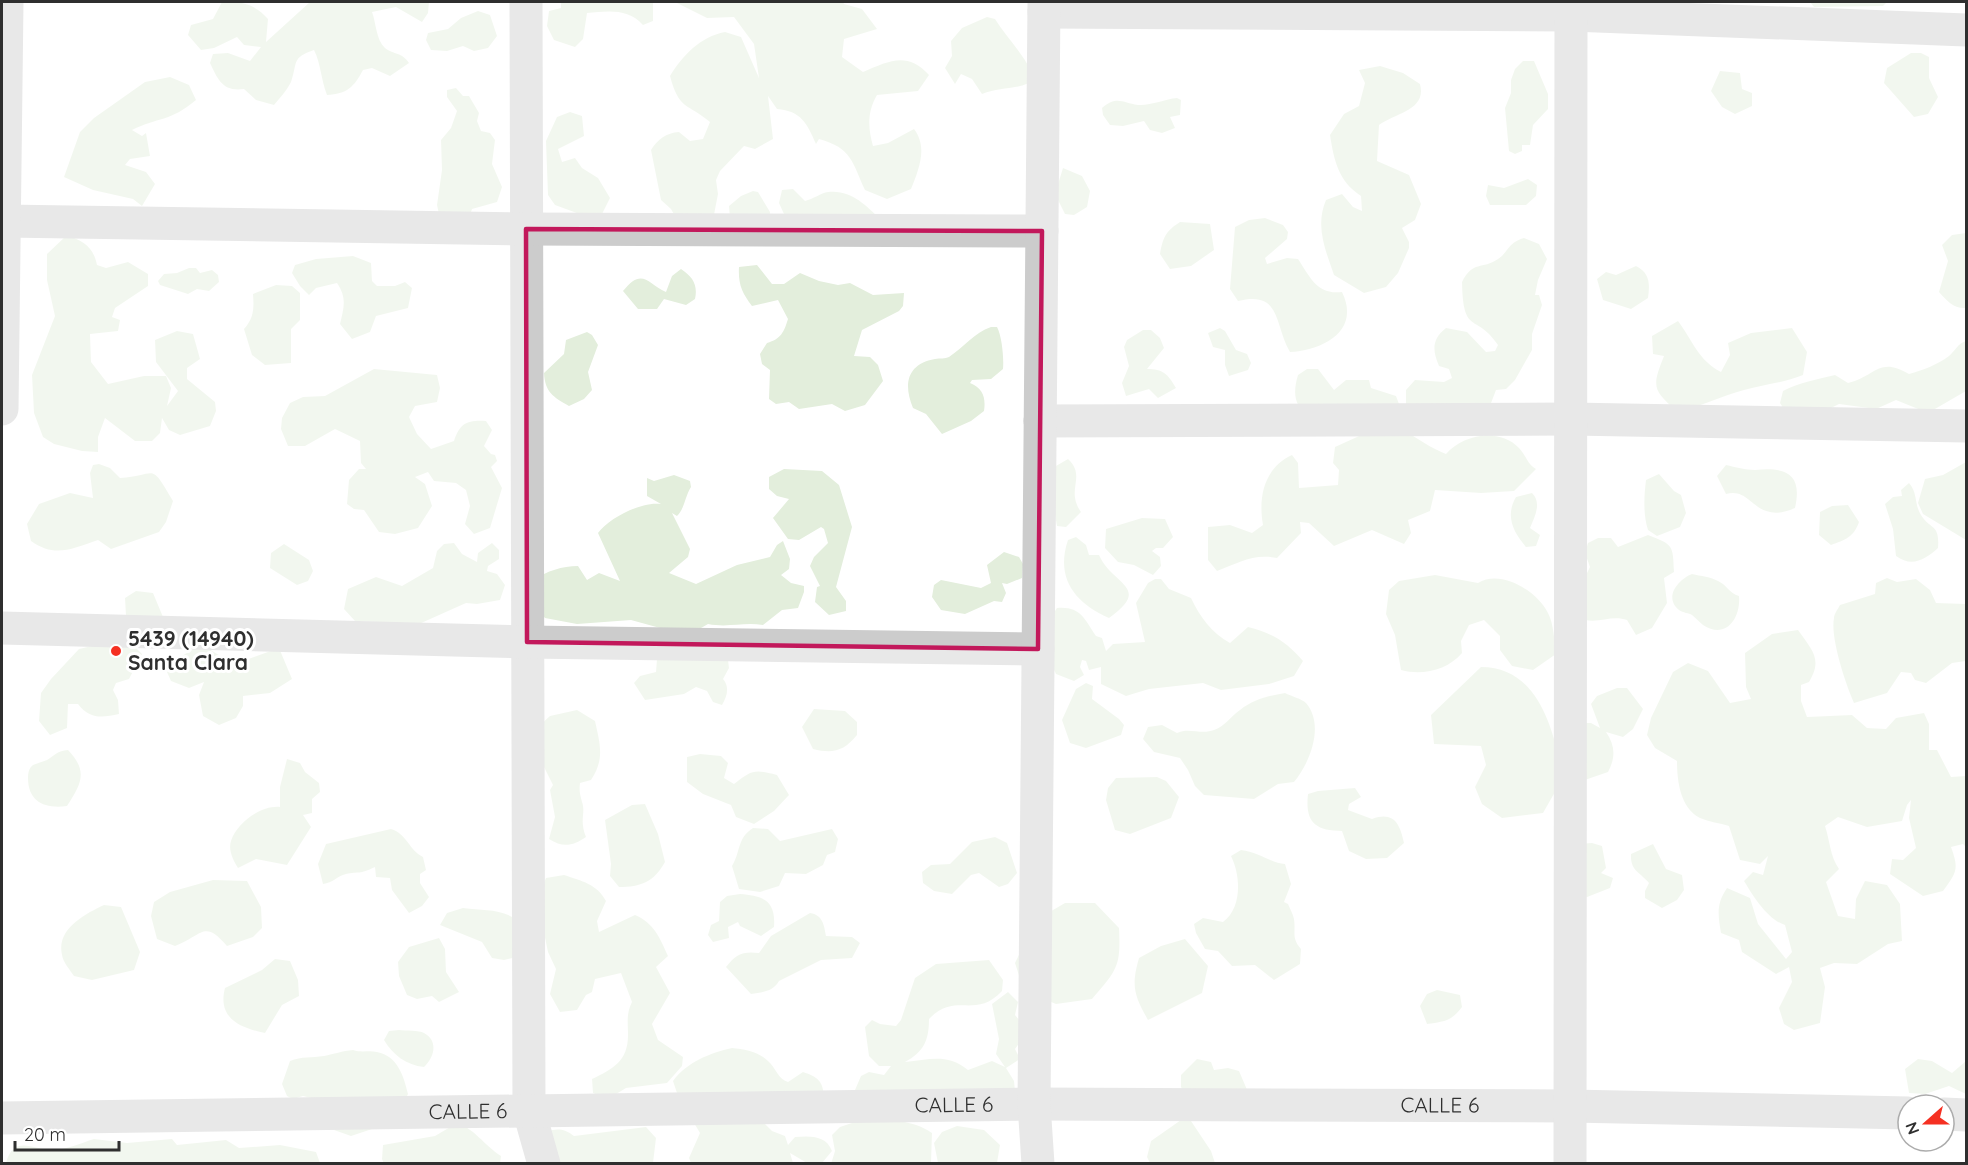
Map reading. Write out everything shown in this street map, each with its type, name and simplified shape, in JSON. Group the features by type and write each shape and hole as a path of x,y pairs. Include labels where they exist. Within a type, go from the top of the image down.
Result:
{"street":[{"path":"2,409 4,57 7,2"},
{"path":"526,2 529,1111 544,1164"},
{"path":"1038,1164 1034,1104 1044,7 1571,8 1966,30"},
{"path":"1570,1164 1571,8"},
{"path":"4,221 526,229 1042,231"},
{"path":"1040,421 1571,419 1966,426"},
{"path":"2,628 527,642 1038,650"},
{"name":"CALLE 6","path":"2,1118 1034,1104 1570,1106 1896,1113"}],"highlighted area":[{"path":"526,229 1042,231 1038,649 527,642"}],"green space":[{"path":"222,2 247,4 263,14 268,19 266,42 310,2 429,2 428,13 422,22 396,7 372,12 382,45 404,57 409,63 390,76 372,68 363,70 356,81 345,91 327,95 314,50 298,58 291,82 274,105 256,100 244,89 226,87 210,63 213,54 228,53 250,61 261,47 244,45 237,37 214,48 201,50 188,35 191,25 213,19"},
{"path":"561,2 653,2 653,21 643,25 624,13 610,11 587,13 583,39 575,47 554,40 547,26 549,11 561,8"},
{"path":"675,2 843,2 862,9 877,29 844,39 842,57 863,72 898,60 913,63 929,75 918,91 877,95 870,114 869,126 873,146 888,143 914,129 918,136 921,143 921,158 911,189 887,199 865,190 845,152 819,139 816,144 798,115 777,109 768,96 773,139 755,149 744,146 720,171 716,180 718,194 712,225 681,227 671,209 661,200 651,150 663,137 674,133 679,132 690,141 703,139 710,122 685,105 677,95 670,76 693,48 716,34 725,32 741,37 759,78 754,44 734,17 707,18"},
{"path":"1810,2 1887,2 1883,6 1814,7"},
{"path":"478,11 490,15 497,36 488,48 474,51 463,46 447,51 431,50 426,40 428,33 448,29 461,18"},
{"path":"987,17 995,19 1024,58 1032,73 1029,83 982,94 972,79 961,74 955,84 945,68 952,56 951,41 962,28"},
{"path":"1911,53 1921,53 1929,57 1929,78 1938,97 1928,114 1914,117 1884,83 1887,68"},
{"path":"1523,61 1534,61 1548,94 1548,109 1533,125 1530,145 1522,145 1522,151 1515,154 1509,151 1505,108 1511,93 1511,80 1515,69"},
{"path":"1380,66 1403,73 1420,84 1421,93 1415,105 1379,125 1377,161 1409,175 1421,204 1415,220 1402,228 1409,242 1409,248 1398,273 1386,287 1364,293 1334,275 1322,238 1321,219 1326,200 1342,194 1353,207 1362,211 1361,196 1347,184 1338,169 1330,135 1344,114 1359,106 1365,83 1359,70"},
{"path":"1720,71 1740,73 1742,89 1752,93 1752,106 1735,114 1722,107 1711,91"},
{"path":"170,77 189,85 196,100 171,116 132,130 142,136 146,133 150,156 130,159 125,165 146,172 155,184 142,206 133,199 93,190 64,177 80,132 94,118 145,82"},
{"path":"456,88 463,96 469,96 479,113 477,121 481,131 490,133 495,140 492,164 502,187 497,202 472,209 467,224 439,214 437,205 442,170 441,140 451,128 457,111 447,97 447,90"},
{"path":"1177,98 1181,100 1180,115 1170,117 1175,128 1162,133 1150,130 1144,121 1123,126 1110,125 1103,115 1102,108 1116,101 1143,105"},
{"path":"570,112 582,116 584,136 558,149 562,162 575,158 582,168 598,178 610,198 601,216 585,216 555,205 548,195 546,141 557,117"},
{"path":"1063,168 1082,176 1090,191 1087,207 1074,215 1065,214 1055,194"},
{"path":"1528,179 1537,185 1536,196 1526,205 1490,205 1486,196 1488,185 1504,188"},
{"path":"793,189 805,201 828,192 843,193 863,204 880,219 784,214 779,203 782,190"},
{"path":"753,191 758,192 770,212 769,230 730,218 729,206 741,196"},
{"path":"1265,218 1283,225 1288,232 1287,239 1265,258 1267,264 1287,258 1298,259 1320,288 1326,291 1342,292 1347,306 1347,318 1343,328 1336,336 1315,347 1290,352 1270,305 1252,299 1238,301 1230,289 1235,227 1249,220"},
{"path":"1180,222 1210,224 1214,250 1191,266 1170,269 1160,254 1161,248 1168,232"},
{"path":"1966,233 1966,308 1962,308 1951,304 1939,292 1948,261 1942,245 1952,235"},
{"path":"67,235 90,249 97,265 106,268 128,262 148,274 148,286 115,308 112,317 120,320 118,331 90,334 91,362 108,384 144,376 166,376 171,388 167,406 178,391 156,362 155,340 177,331 193,334 200,359 187,368 187,379 215,402 216,411 210,426 180,435 169,430 162,418 160,433 152,441 135,441 105,418 98,437 98,452 82,451 54,444 43,437 34,413 32,375 55,316 47,280 47,254"},
{"path":"1524,238 1539,244 1547,259 1538,280 1535,295 1539,295 1542,305 1532,334 1532,350 1515,380 1506,389 1496,390 1488,411 1406,405 1406,390 1415,380 1444,382 1452,378 1449,369 1439,366 1434,350 1438,336 1446,328 1467,332 1486,352 1495,351 1498,345 1490,335 1468,317 1463,299 1462,282 1474,268 1498,259 1514,242"},
{"path":"353,256 371,263 372,281 377,286 395,286 405,282 412,288 408,308 376,316 370,332 352,339 340,324 344,303 337,283 316,288 309,295 292,273 295,265 316,259"},
{"path":"757,265 772,284 784,284 800,273 819,281 838,285 850,283 873,295 904,293 903,306 899,311 862,330 854,356 870,357 878,365 883,381 865,405 845,411 832,404 799,409 789,402 776,404 769,399 770,370 762,364 760,354 767,343 781,334 788,319 778,300 752,306 746,297 741,288 739,267"},
{"path":"1636,266 1644,272 1648,279 1648,298 1631,309 1603,300 1597,279 1606,272 1616,275"},
{"path":"196,268 200,273 212,270 218,275 219,282 209,291 197,289 188,294 160,285 158,281 164,274 177,273"},
{"path":"681,269 689,275 696,290 695,299 686,305 664,299 657,309 638,309 623,291 640,278 666,292 672,276"},
{"path":"276,285 292,286 300,293 300,320 291,329 291,363 265,365 252,355 244,329 253,313 253,294"},
{"path":"1678,321 1701,356 1721,372 1730,355 1728,343 1751,333 1792,328 1807,352 1803,375 1677,411 1663,398 1657,387 1657,374 1664,356 1653,354 1652,336"},
{"path":"991,327 997,327 1000,336 1003,369 991,379 972,380 970,383 983,394 984,411 971,421 942,434 926,414 913,408 908,391 910,376 918,365 949,357 974,336"},
{"path":"1220,328 1225,331 1236,350 1247,354 1251,363 1248,370 1229,376 1225,365 1225,350 1213,347 1208,333"},
{"path":"1143,330 1151,330 1160,338 1164,348 1147,369 1164,373 1176,388 1158,398 1149,389 1126,396 1122,383 1129,366 1124,347 1127,340"},
{"path":"587,332 592,335 598,345 588,372 592,390 584,399 569,406 551,393 546,385 544,373 564,354 566,340"},
{"path":"1966,341 1966,391 1928,413 1896,400 1876,409 1839,404 1801,423 1787,414 1780,403 1783,391 1801,383 1835,375 1848,383 1884,367 1899,369 1909,374 1919,371 1935,365"},
{"path":"374,369 437,375 440,388 437,402 415,406 409,417 417,434 431,449 454,441 465,424 486,421 492,430 484,446 495,455 497,461 491,467 502,488 490,528 474,534 465,524 470,506 466,490 456,483 434,481 428,472 415,477 425,484 432,506 418,528 395,534 379,532 364,510 354,509 347,504 349,480 359,469 366,469 361,463 360,441 335,429 305,446 288,446 281,429 282,418 290,403 303,397 325,396"},
{"path":"1307,369 1318,369 1334,390 1346,380 1369,380 1371,388 1396,396 1405,420 1402,430 1440,452 1446,454 1453,447 1471,438 1501,437 1511,441 1519,448 1536,469 1514,491 1481,493 1435,490 1430,511 1408,520 1411,533 1404,544 1372,530 1334,546 1309,523 1300,522 1301,533 1277,558 1253,558 1217,571 1208,560 1208,527 1230,525 1252,533 1263,525 1261,504 1265,484 1275,467 1292,455 1298,463 1299,488 1338,485 1339,470 1333,463 1335,447 1379,427 1299,406 1295,395 1296,383 1298,375"},
{"path":"1068,459 1076,472 1075,497 1081,512 1066,527 1057,526 1055,515 1056,466"},
{"path":"1966,462 1966,540 1923,514 1918,503 1925,479 1943,475"},
{"path":"99,464 110,468 120,478 152,473 156,475 173,501 166,522 159,532 111,549 98,540 71,549 56,551 31,541 27,524 39,504 70,493 93,498 90,473 93,465"},
{"path":"1726,465 1752,470 1783,471 1794,480 1797,496 1795,508 1771,512 1762,509 1742,495 1726,494 1717,476"},
{"path":"784,469 822,471 839,485 852,527 836,587 846,601 846,611 829,615 815,602 817,587 820,586 810,566 814,557 828,543 824,529 821,527 799,540 788,539 773,518 789,499 777,496 769,489 769,477"},
{"path":"1659,474 1674,491 1681,495 1686,513 1680,527 1657,536 1648,530 1644,499 1646,480"},
{"path":"674,475 690,481 691,487 682,509 677,516 672,513 690,549 688,557 669,573 696,584 737,565 770,557 777,545 783,541 790,559 789,569 781,575 791,583 804,586 798,608 782,610 763,625 708,624 694,632 671,631 631,620 577,624 545,618 533,604 534,580 555,570 578,566 587,580 599,573 620,581 598,533 603,527 626,512 645,505 661,504 647,496 647,478 654,481"},
{"path":"1909,483 1914,491 1919,511 1924,520 1936,531 1938,540 1938,548 1924,559 1913,562 1896,556 1893,529 1885,504 1893,497 1902,496 1901,490"},
{"path":"1532,493 1537,505 1530,528 1540,535 1536,546 1526,547 1514,530 1511,511 1516,497"},
{"path":"1848,505 1859,522 1857,527 1848,537 1831,545 1819,535 1820,512 1832,506"},
{"path":"1142,518 1165,519 1173,537 1163,548 1156,548 1152,551 1160,557 1161,566 1153,575 1134,565 1118,562 1105,548 1106,529"},
{"path":"1648,535 1670,547 1674,563 1674,572 1664,578 1667,603 1652,628 1636,635 1627,620 1616,618 1585,620 1587,573 1590,567 1585,553 1588,543 1598,538 1611,538 1618,547"},
{"path":"1076,537 1086,545 1089,555 1099,555 1129,592 1128,599 1122,608 1109,618 1086,605 1071,588 1066,577 1064,566 1068,540"},
{"path":"454,543 462,554 477,562 478,553 492,543 499,550 499,559 488,566 487,571 497,574 505,585 500,600 477,604 466,603 419,624 355,621 344,609 348,589 376,577 402,586 433,568 437,551 444,544"},
{"path":"284,544 309,560 313,571 308,581 297,585 270,568 271,553"},
{"path":"1004,552 1019,557 1023,564 1022,578 1007,584 1002,583 1006,593 1002,602 994,601 965,614 941,610 932,597 934,585 941,580 981,588 991,583 987,565"},
{"path":"1692,574 1715,580 1739,596 1735,619 1725,628 1711,629 1674,605 1672,600 1675,589 1682,580"},
{"path":"1435,575 1478,583 1487,579 1497,579 1518,584 1536,597 1548,613 1553,627 1556,654 1533,670 1512,666 1500,650 1500,636 1484,620 1469,625 1461,641 1462,653 1450,664 1426,672 1401,670 1395,635 1386,614 1389,590 1399,581"},
{"path":"1887,578 1897,582 1916,579 1930,590 1936,603 1966,604 1966,661 1952,663 1926,683 1915,680 1911,673 1901,672 1887,693 1854,703 1836,649 1834,616 1840,605 1875,594 1876,583"},
{"path":"1161,579 1169,589 1191,598 1207,624 1230,643 1248,627 1272,635 1285,643 1303,661 1294,676 1269,684 1221,690 1203,683 1149,689 1126,696 1101,684 1101,667 1089,670 1086,661 1082,660 1080,667 1084,675 1074,681 1056,674 1048,640 1050,623 1057,608 1071,609 1081,614 1096,636 1102,638 1106,651 1113,644 1145,642 1136,603 1148,583"},
{"path":"136,591 153,593 163,617 126,616 125,598"},
{"path":"1798,630 1811,649 1815,661 1809,682 1801,685 1801,701 1807,717 1852,715 1867,728 1886,729 1896,718 1924,713 1929,724 1929,750 1937,750 1951,777 1966,776 1966,847 1963,844 1951,847 1956,866 1943,891 1923,896 1890,874 1892,859 1903,860 1916,848 1909,818 1911,800 1902,821 1867,827 1838,817 1825,826 1832,854 1839,869 1826,882 1838,916 1855,919 1856,899 1865,881 1887,885 1900,904 1902,941 1888,944 1857,964 1834,963 1820,968 1825,987 1820,1023 1794,1030 1784,1024 1779,1008 1792,982 1789,967 1776,974 1742,952 1739,940 1721,933 1720,927 1719,905 1727,888 1750,898 1758,924 1786,959 1792,952 1785,925 1767,913 1744,881 1753,872 1763,875 1768,856 1760,864 1740,860 1729,826 1700,818 1688,808 1681,793 1677,761 1655,748 1647,735 1651,718 1673,672 1688,663 1708,671 1730,703 1751,699 1746,687 1745,653 1772,634"},
{"path":"201,644 222,657 219,663 235,664 279,648 292,679 270,693 243,696 243,706 236,718 219,725 203,716 199,695 204,682 189,688 171,681 167,672 182,656"},
{"path":"96,645 136,648 142,654 129,679 116,683 113,690 118,700 119,714 96,716 82,709 78,704 68,704 67,728 50,735 39,721 41,693 79,649"},
{"path":"657,659 728,660 729,668 723,679 727,692 722,705 713,702 707,691 696,687 684,694 645,700 634,683 640,676 656,672"},
{"path":"1481,667 1501,670 1517,678 1530,690 1548,722 1555,741 1563,778 1543,813 1502,818 1482,804 1475,787 1486,765 1481,746 1434,744 1431,715"},
{"path":"1086,683 1093,686 1092,699 1124,725 1121,735 1086,748 1070,743 1062,720 1076,689"},
{"path":"1617,688 1627,688 1643,709 1633,729 1623,737 1606,732 1613,751 1608,772 1579,782 1578,723 1591,723 1600,728 1591,704 1597,696"},
{"path":"1285,693 1306,703 1312,712 1315,733 1313,744 1305,765 1294,782 1278,784 1254,799 1204,795 1195,786 1180,758 1154,752 1143,739 1148,727 1162,725 1177,733 1214,730 1251,703"},
{"path":"814,709 845,711 857,722 857,735 838,750 813,749 802,727"},
{"path":"577,710 595,721 600,744 600,758 591,780 580,783 586,837 572,844 563,845 549,839 555,817 550,790 553,785 535,749 539,726 550,716"},
{"path":"68,750 78,764 81,777 79,784 67,806 45,805 31,793 28,776 30,769 33,765 59,752"},
{"path":"700,754 721,756 728,763 724,778 734,784 754,772 777,775 789,795 774,811 754,824 736,817 731,805 703,794 687,782 687,757"},
{"path":"287,759 300,763 305,772 319,783 320,792 312,799 312,813 303,815 311,827 287,865 256,859 238,868 230,848 234,834 251,816 266,809 280,807 280,787"},
{"path":"1157,777 1166,781 1179,797 1171,818 1130,834 1115,830 1106,800 1108,788 1116,778"},
{"path":"1355,788 1361,797 1349,804 1348,810 1372,819 1391,818 1398,825 1404,843 1387,858 1366,859 1349,851 1342,831 1324,829 1313,823 1310,818 1308,794"},
{"path":"645,804 658,834 665,862 661,869 646,882 619,887 610,876 611,864 605,820 632,805"},
{"path":"753,828 768,829 780,841 832,829 838,839 835,852 827,855 823,865 806,874 785,873 779,886 760,892 739,889 732,866 744,836"},
{"path":"391,829 401,834 423,857 426,870 420,874 420,883 429,897 422,906 409,913 392,890 390,878 376,877 375,867 343,875 323,884 318,864 326,844"},
{"path":"995,837 1007,843 1017,873 1008,884 999,887 979,873 971,875 952,894 934,891 923,883 922,872 931,865 950,864 972,842"},
{"path":"1592,843 1602,846 1606,868 1601,873 1613,878 1610,888 1582,899 1577,844"},
{"path":"1653,844 1666,869 1682,875 1684,890 1677,900 1662,908 1645,898 1645,891 1649,883 1634,868 1631,860 1631,854"},
{"path":"1241,850 1285,864 1291,884 1284,902 1288,904 1294,917 1295,938 1301,949 1300,964 1274,980 1255,965 1232,966 1218,951 1205,949 1196,933 1194,924 1203,918 1223,922 1234,909 1238,882 1231,856"},
{"path":"564,875 594,887 606,901 597,921 599,932 635,915 652,927 662,943 668,956 656,967 670,993 652,1024 658,1040 683,1057 682,1066 667,1083 626,1088 608,1099 593,1093 592,1079 613,1068 625,1051 628,1014 632,1002 621,973 595,979 592,992 586,995 577,1010 560,1012 550,994 556,969 548,952 537,899 546,878"},
{"path":"213,880 247,881 261,907 262,928 253,937 227,946 208,931 175,946 157,939 151,916 154,902 170,892"},
{"path":"740,894 755,896 766,901 773,911 774,927 761,936 740,926 738,922 728,927 729,938 713,942 708,935 711,925 719,921 720,902 727,896"},
{"path":"1065,903 1095,903 1119,928 1119,951 1116,967 1092,999 1056,1004 1024,991 1015,963 1036,920"},
{"path":"104,905 121,907 140,952 134,970 92,980 74,976 63,958 61,946 63,937 81,918"},
{"path":"463,908 495,911 514,918 517,957 504,960 492,958 482,942 440,925 447,913"},
{"path":"810,913 820,918 826,936 852,937 860,943 852,958 821,960 779,981 770,989 751,994 726,967 740,954 759,953 771,936"},
{"path":"439,938 445,949 446,972 459,992 439,1002 432,996 417,999 407,995 399,976 398,962 409,947"},
{"path":"1185,939 1208,966 1202,993 1148,1020 1135,990 1139,958 1161,946"},
{"path":"275,959 290,961 298,980 299,996 282,1005 265,1033 247,1028 233,1020 224,1007 223,998 225,988 262,970"},
{"path":"989,960 1003,980 1002,991 983,1004 957,1005 939,1011 929,1019 928,1033 921,1050 905,1062 945,1059 968,1070 992,1061 1005,1067 996,1054 999,1039 992,1004 1008,992 1018,1002 1015,1015 1020,1021 1020,1042 1015,1049 1020,1059 1006,1068 1014,1081 1015,1091 860,1099 855,1090 861,1076 869,1072 884,1075 891,1066 879,1066 869,1056 865,1027 872,1020 880,1024 896,1026 901,1020 915,978 936,964"},
{"path":"1437,990 1460,995 1462,1007 1447,1020 1427,1024 1420,1006 1427,994"},
{"path":"389,1031 422,1032 432,1040 432,1054 424,1067 406,1062 396,1055 384,1040"},
{"path":"732,1048 760,1055 788,1082 803,1072 819,1080 824,1097 763,1122 772,1131 785,1136 788,1145 795,1137 822,1139 832,1151 822,1163 807,1163 790,1153 793,1163 691,1163 689,1158 700,1133 678,1096 673,1081 700,1059"},
{"path":"353,1050 377,1052 390,1058 402,1074 408,1094 393,1122 351,1136 320,1125 315,1099 303,1096 293,1099 287,1096 282,1084 290,1061"},
{"path":"1197,1059 1211,1062 1214,1070 1228,1068 1239,1071 1248,1092 1185,1093 1181,1087 1181,1075"},
{"path":"1918,1059 1932,1061 1952,1073 1966,1061 1966,1094 1949,1086 1928,1093 1909,1093 1905,1069"},
{"path":"864,1119 908,1123 932,1133 931,1163 831,1164 835,1151 832,1135 840,1127"},
{"path":"1181,1120 1191,1121 1211,1151 1215,1163 1150,1163 1147,1157 1151,1141"},
{"path":"457,1123 469,1129 501,1156 500,1164 384,1164 383,1145 435,1136"},
{"path":"957,1126 984,1130 1000,1145 997,1163 938,1163 934,1143 942,1132"},
{"path":"646,1127 656,1138 653,1163 533,1163 538,1135 547,1131 556,1129 574,1136"},
{"path":"94,1139 127,1143 172,1139 177,1145 226,1140 239,1148 280,1145 316,1152 320,1163 6,1163 14,1148 20,1146 58,1150"}],"place":[{"name":"5439 (14940) Santa Clara","path":"116,651"}]}
